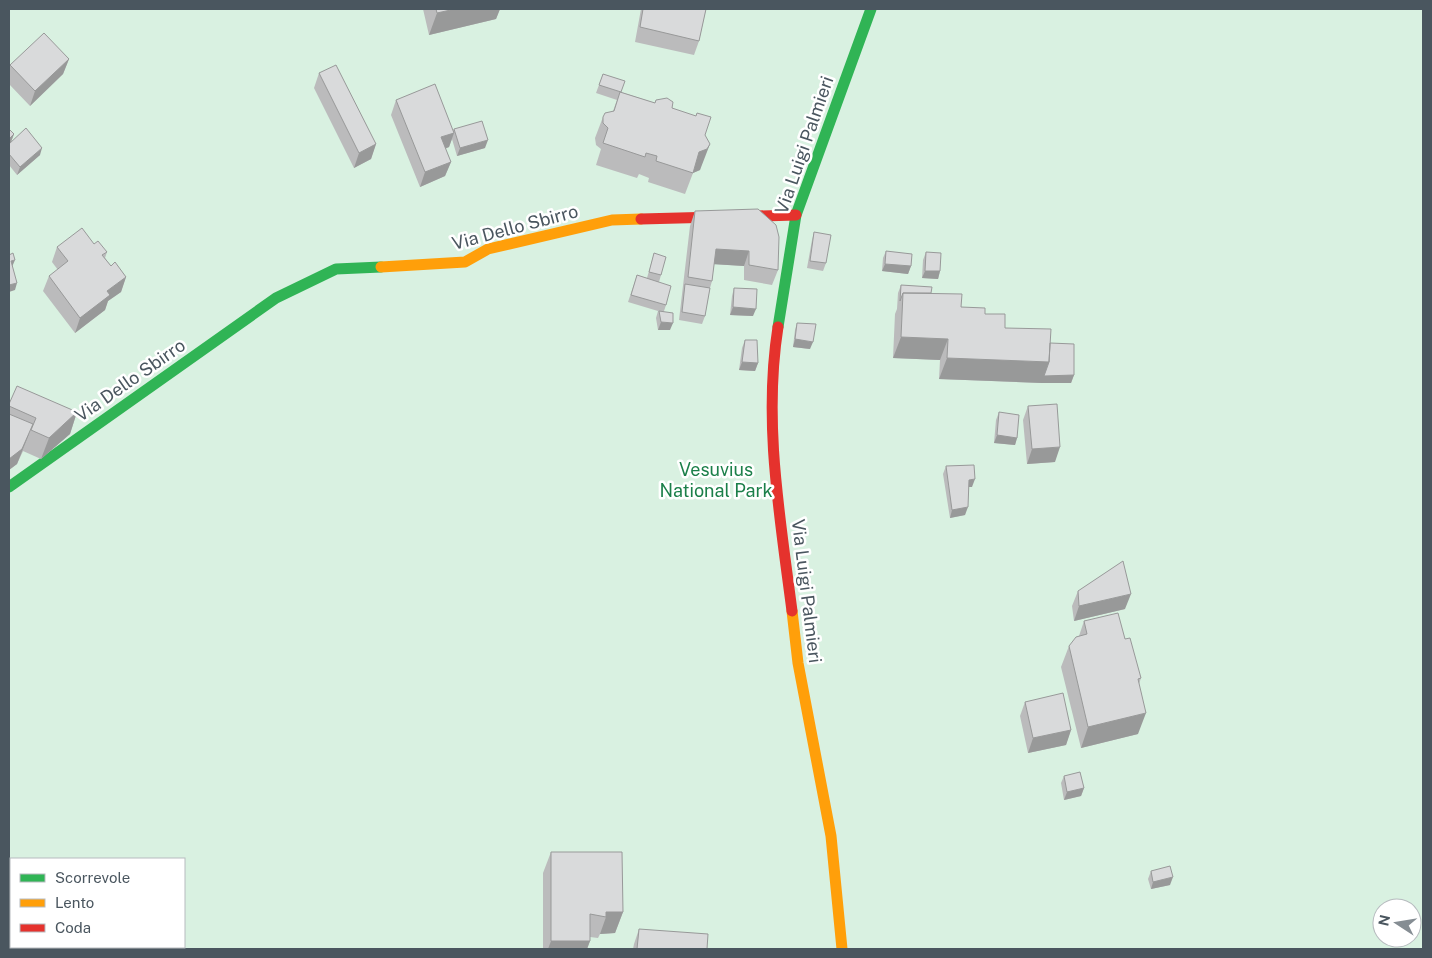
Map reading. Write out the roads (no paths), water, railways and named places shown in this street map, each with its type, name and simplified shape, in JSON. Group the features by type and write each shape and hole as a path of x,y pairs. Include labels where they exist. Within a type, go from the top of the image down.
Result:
{"street":[{"name":"Via Luigi Palmieri","path":"842,949 831,836 798,663 773,456 772,367 796,215 871,9"},
{"name":"Via Dello Sbirro","path":"9,487 276,298 336,269 465,262 488,249 612,220 796,215"}],"park label":[{"name":"Vesuvius National Park","path":"716,479"}]}
